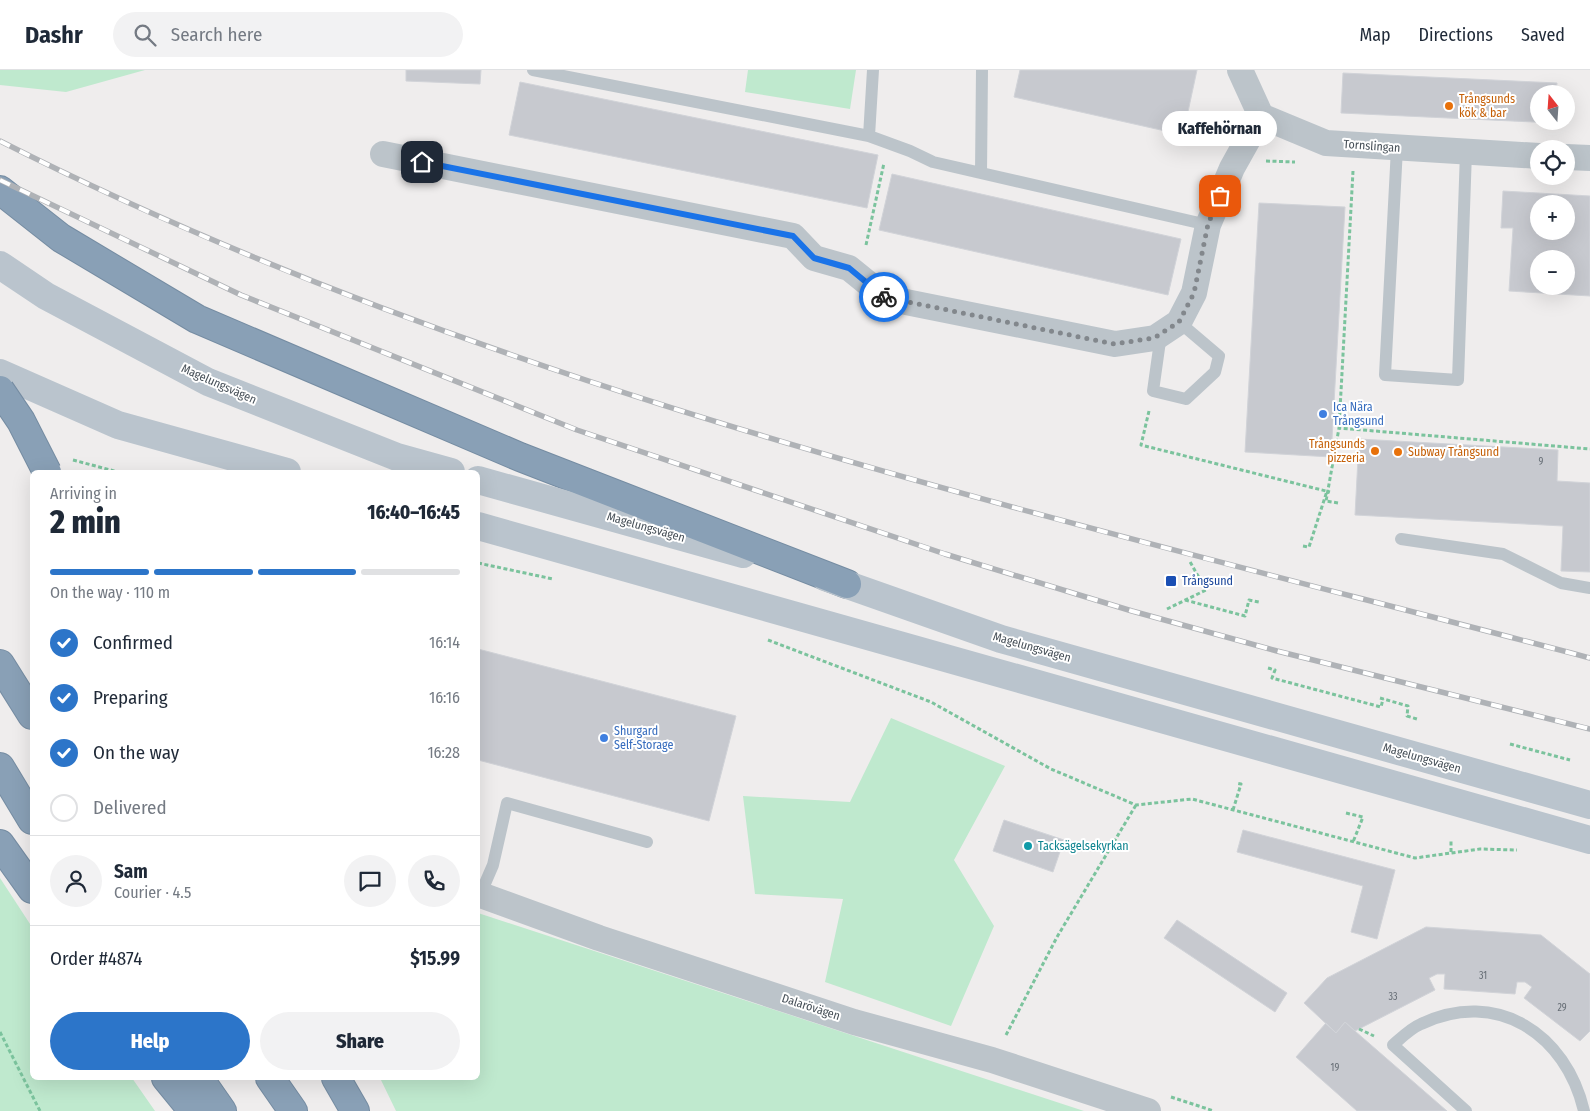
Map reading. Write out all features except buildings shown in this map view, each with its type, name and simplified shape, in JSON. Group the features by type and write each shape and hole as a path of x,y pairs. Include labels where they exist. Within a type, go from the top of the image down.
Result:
{"highway":[{"path":"0,190 61,238 197,319 520,457 847,584"},
{"path":"0,390 21,421 46,470"},
{"path":"0,664 30,711"},
{"path":"0,767 30,817"},
{"path":"0,844 30,886"},
{"path":"168,1080 193,1111"},
{"path":"200,1080 222,1111"},
{"path":"271,1080 293,1111"},
{"path":"337,1080 355,1111"}],"street":[{"path":"383,154 793,236 814,258 849,268 886,298 1114,344 1154,338 1170,328 1194,293 1208,224 1232,168 1261,116 1240,70"},
{"name":"Tornslingan","path":"1261,116 1326,143 1530,156"},
{"path":"1575,157 1590,158"},
{"name":"Magelungsvägen","path":"0,265 46,296 208,382 397,457 444,470"},
{"path":"0,373 118,425 280,470"},
{"name":"Magelungsvägen","path":"480,481 847,584 1001,639 1590,805"},
{"path":"480,527 1590,840"},
{"name":"Dalarövägen","path":"480,894 599,938 854,1022 992,1060 1148,1111"}],"lane":[{"path":"533,70 869,136 933,162 1208,224"},
{"path":"869,136 872,70"},
{"path":"981,173 982,70"},
{"path":"1397,148 1384,375 1458,380 1466,152"},
{"path":"1170,328 1218,356 1214,372 1186,399 1153,391 1170,328"},
{"path":"1401,539 1503,554 1561,582 1590,588"},
{"path":"480,892 493,865 507,803 647,842"},
{"path":"1466,1111 1393,1045 1420,1024 1451,1014 1485,1011 1520,1021 1546,1040 1566,1064 1580,1094 1584,1111"}],"path":[{"path":"858,276 888,143"},
{"path":"1338,503 1326,501 1339,428 1353,165"},
{"path":"1153,391 1142,445 1328,492"},
{"path":"1339,428 1590,449"},
{"path":"1303,546 1309,547 1328,492"},
{"path":"1167,610 1206,590 1189,560"},
{"path":"480,564 562,581"},
{"path":"1184,600 1245,616 1249,600 1259,602"},
{"path":"766,639 931,702 1051,769 1136,804 1192,799 1415,858 1480,849 1518,850"},
{"path":"1268,668 1275,670 1272,678 1282,681 1381,707 1381,699 1408,706 1407,716 1417,719"},
{"path":"1510,744 1570,760"},
{"path":"1233,810 1241,784 1236,783"},
{"path":"992,1060 1057,937 1136,804"},
{"path":"1346,814 1363,817 1353,842"},
{"path":"1451,841 1451,852"},
{"path":"0,1032 40,1111"}],"green space":[{"path":"0,70 145,70 66,92 0,85"},
{"path":"748,70 856,70 850,109 745,92"},
{"path":"891,718 1005,766 954,860 994,926 951,1026 825,982 843,899 755,894 743,796 850,802"},
{"path":"0,878 30,924 30,1080 133,1080 155,1111 0,1111"},
{"path":"480,914 1084,1111 396,1111 381,1080 480,1080"}],"railway":[{"path":"0,141 190,230 383,309 581,378 780,441 982,499 1590,658"},
{"path":"0,180 241,295 577,430 945,554 1132,611 1277,651 1590,729"}],"way so far":[{"path":"884,297 1114,344 1154,338 1179,322 1194,293 1208,224 1220,196"}],"place":[{"name":"Trångsunds kök & bar","path":"1449,106"},
{"name":"Kaffehörnan","path":"1220,196"},
{"name":"Ica Nära Trångsund","path":"1323,414"},
{"name":"Trångsunds pizzeria","path":"1375,451"},
{"name":"Subway Trångsund","path":"1398,452"},
{"name":"Trångsund","path":"1171,581"},
{"name":"Shurgard Self-Storage","path":"604,738"},
{"name":"Tacksägelsekyrkan","path":"1028,846"}],"route":[{"path":"422,162 793,236 814,258 849,268 884,297"}]}
